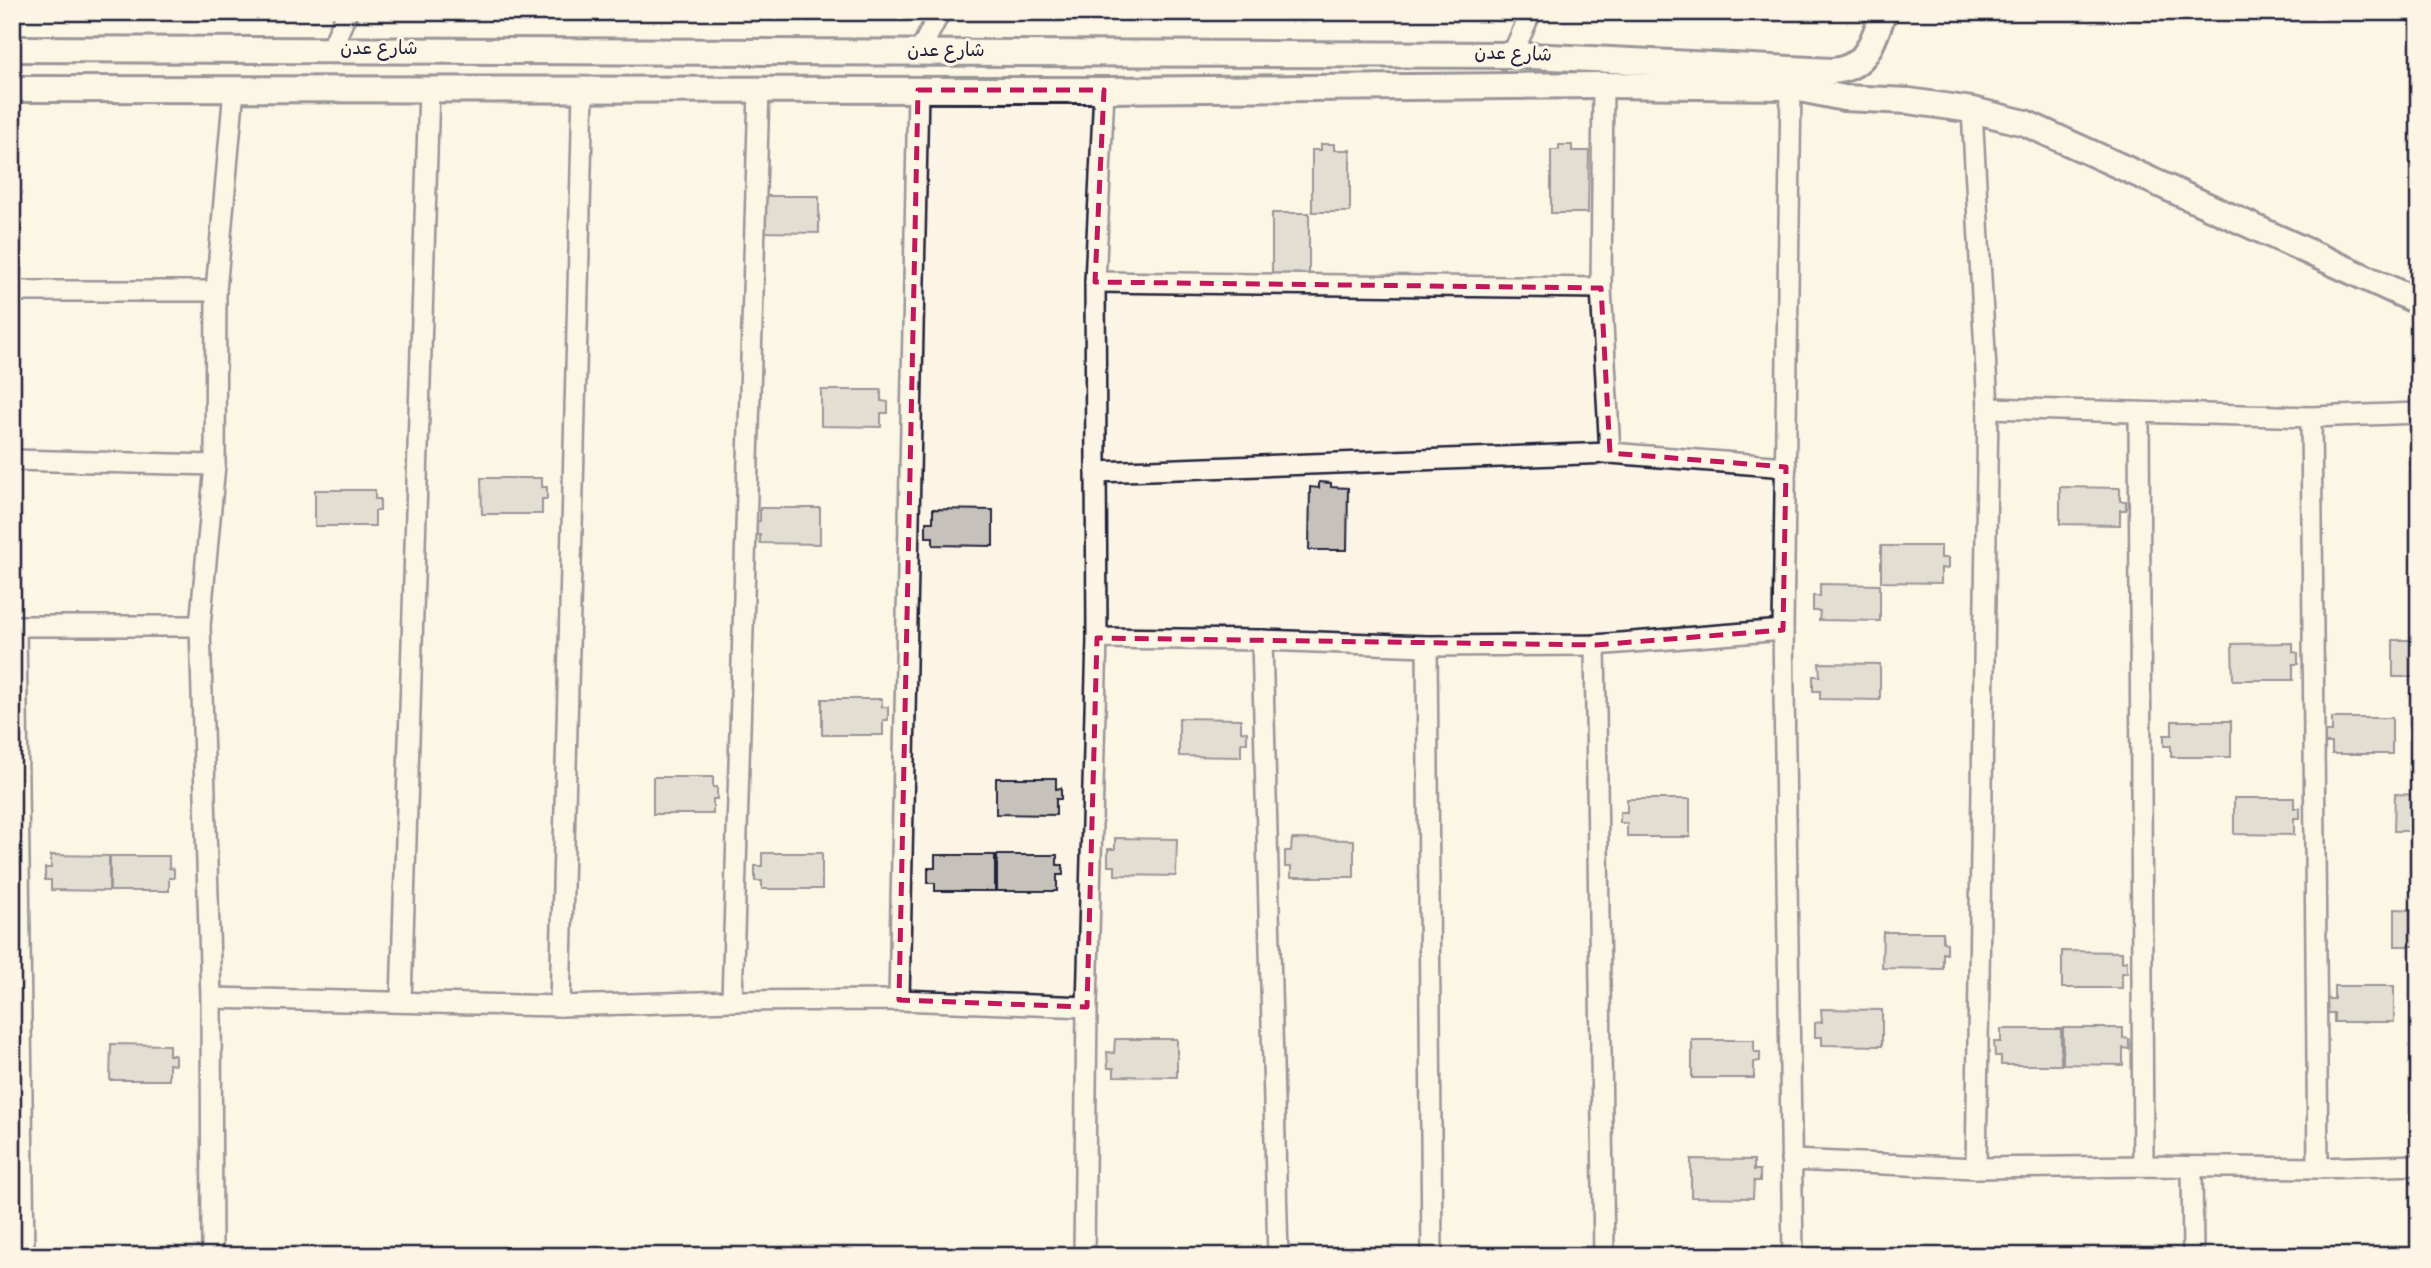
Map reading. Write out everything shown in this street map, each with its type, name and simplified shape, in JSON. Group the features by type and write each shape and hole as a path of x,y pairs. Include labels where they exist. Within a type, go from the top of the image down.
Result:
{"street":[{"path":"331,50 347,12"},
{"path":"920,51 940,12"},
{"path":"1512,55 1531,12"},
{"name":"شارع عدن","path":"20,49 1512,55 1832,71 1853,66 1866,55 1884,12"},
{"path":"20,49 46,89"},
{"path":"1041,52 1057,90"},
{"path":"1603,85 1601,288 1610,453"},
{"name":"شارع عدن","path":"12,89 1104,90 1603,85 1791,87 1844,98 1909,101 1972,110 2025,123 2419,302"},
{"path":"1791,87 1783,630 1793,1256"},
{"path":"212,1256 211,998 200,626 215,466 216,291 234,89"},
{"path":"401,1002 429,89"},
{"path":"560,1006 583,90"},
{"path":"732,1001 759,90"},
{"path":"899,1000 918,90"},
{"path":"1084,1256 1087,1007 1097,638 1094,282 1104,90"},
{"path":"1972,110 1987,408 1976,1168"},
{"path":"1094,282 1601,288"},
{"path":"12,291 216,291"},
{"path":"1987,408 2311,417 2419,413"},
{"path":"2139,413 2143,1166"},
{"path":"2311,417 2318,1168"},
{"path":"1096,472 1610,453 1786,467"},
{"path":"12,460 215,466"},
{"path":"24,1256 14,626 200,626"},
{"path":"1097,638 1427,646 1595,645 1783,630"},
{"path":"1262,640 1278,1256"},
{"path":"1595,645 1604,1256"},
{"path":"1427,646 1432,1256"},
{"path":"211,998 560,1006 899,1000 1087,1007"},
{"path":"1791,1160 1976,1168 2318,1168 2419,1165"},
{"path":"2192,1168 2193,1256"}],"highlighted area":[{"path":"918,90 1104,90 1095,282 1601,288 1610,453 1786,467 1783,630 1595,645 1097,638 1087,1007 899,1000"}],"building":[{"path":"1321,144 1334,144 1334,150 1350,150 1350,212 1312,212 1312,150 1321,150"},
{"path":"1559,145 1572,145 1572,151 1589,151 1588,213 1551,213 1551,150 1559,150"},
{"path":"759,196 819,196 819,233 759,232"},
{"path":"1272,213 1309,213 1309,275 1272,275"},
{"path":"821,390 881,390 881,401 888,402 888,413 881,413 881,427 821,426"},
{"path":"481,478 542,478 542,487 547,487 547,499 542,499 542,514 482,514"},
{"path":"1319,482 1331,483 1331,487 1348,488 1347,550 1309,550 1310,487 1319,488"},
{"path":"2060,487 2120,488 2120,501 2126,501 2126,510 2120,510 2120,525 2060,524"},
{"path":"315,490 375,490 375,499 380,499 380,511 375,511 375,526 315,526"},
{"path":"760,508 820,508 820,544 760,543 760,535 753,535 753,520 760,521"},
{"path":"933,509 993,510 993,546 933,545 933,537 926,537 926,522 933,522"},
{"path":"1881,546 1941,546 1941,558 1948,558 1948,569 1941,568 1941,583 1881,582"},
{"path":"1820,584 1880,585 1880,621 1819,620 1820,611 1813,611 1813,596 1820,596"},
{"path":"2393,640 2419,640 2419,677 2393,677"},
{"path":"2293,643 2293,652 2298,653 2298,664 2293,664 2293,680 2233,680 2232,644"},
{"path":"1819,663 1880,664 1880,700 1820,699 1820,691 1813,691 1813,676 1820,676"},
{"path":"822,699 882,699 882,707 888,707 888,720 883,720 883,735 822,735"},
{"path":"1179,718 1241,719 1241,731 1247,732 1247,743 1241,743 1241,757 1179,756"},
{"path":"2332,718 2392,718 2392,754 2332,754 2332,743 2324,743 2325,732 2332,732"},
{"path":"2172,721 2231,721 2231,757 2171,757 2171,746 2164,746 2164,735 2172,735"},
{"path":"653,777 713,777 713,787 717,787 717,799 713,799 713,814 653,814"},
{"path":"996,778 1056,778 1056,789 1061,788 1061,799 1056,799 1056,815 996,814"},
{"path":"2395,794 2419,795 2419,831 2394,831"},
{"path":"2234,798 2294,798 2294,808 2300,808 2300,818 2294,818 2294,835 2234,834"},
{"path":"1627,799 1690,799 1690,837 1627,837 1627,823 1620,823 1620,812 1627,812"},
{"path":"1115,838 1177,839 1176,876 1115,875 1115,866 1108,866 1108,849 1115,849"},
{"path":"1292,839 1354,840 1354,877 1291,877 1291,867 1285,867 1285,851 1291,851"},
{"path":"762,853 822,853 822,889 762,889 762,881 755,881 755,866 762,866"},
{"path":"51,855 109,856 109,891 51,890 51,880 45,880 45,868 51,868"},
{"path":"935,855 995,855 995,891 935,891 935,883 928,883 928,868 935,868"},
{"path":"997,855 1057,855 1057,865 1063,865 1063,875 1057,875 1057,891 997,891"},
{"path":"110,856 169,856 169,868 174,869 174,878 169,878 169,891 110,891"},
{"path":"2395,909 2419,910 2419,946 2395,946"},
{"path":"1883,932 1943,932 1947,954 1943,953 1943,969 1882,968"},
{"path":"2062,951 2122,952 2122,962 2127,961 2127,973 2122,973 2122,988 2062,988"},
{"path":"2334,986 2394,986 2394,1022 2334,1022 2334,1013 2326,1013 2326,999 2334,999"},
{"path":"1821,1009 1882,1010 1882,1046 1822,1045 1822,1037 1815,1037 1815,1023 1822,1022"},
{"path":"2063,1028 2123,1028 2123,1038 2129,1039 2129,1049 2123,1048 2123,1065 2063,1064"},
{"path":"2001,1029 2061,1029 2061,1065 2001,1065 2001,1056 1995,1056 1994,1042 2001,1042"},
{"path":"1115,1039 1177,1039 1177,1077 1114,1076 1114,1068 1108,1068 1107,1052 1114,1053"},
{"path":"1692,1040 1754,1040 1754,1052 1760,1052 1760,1061 1754,1062 1754,1078 1692,1078"},
{"path":"111,1044 169,1045 169,1055 175,1055 175,1065 169,1064 169,1080 110,1080"},
{"path":"1691,1159 1754,1160 1754,1170 1760,1170 1760,1181 1754,1181 1753,1198 1691,1197"}]}
